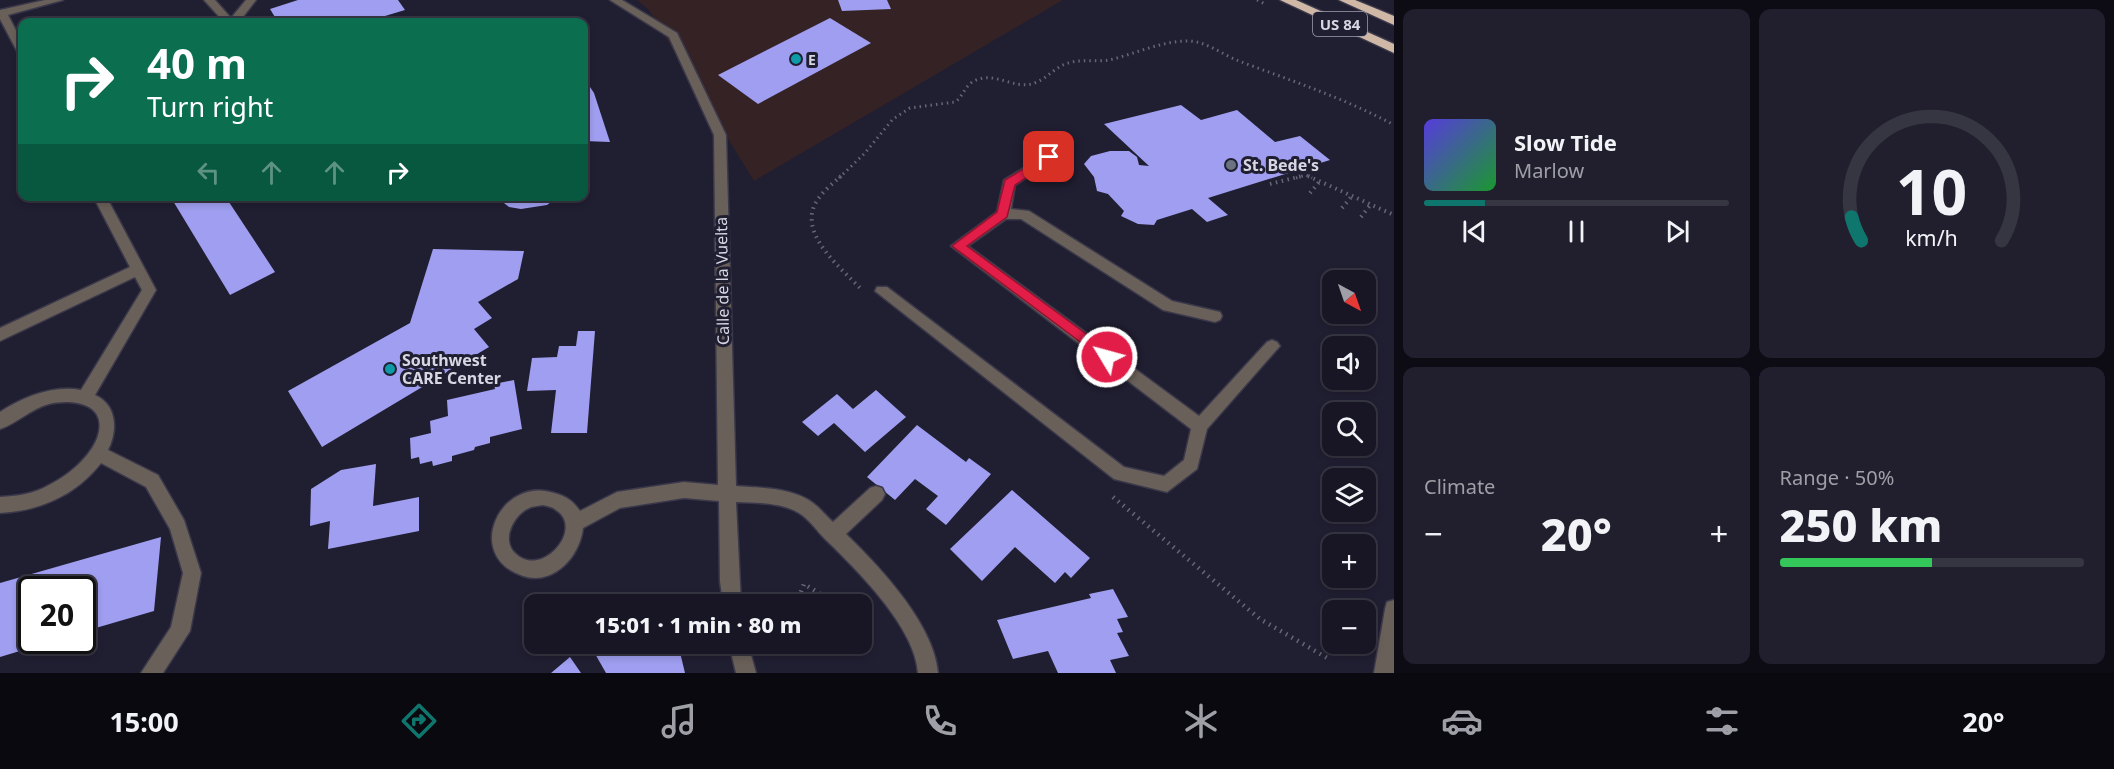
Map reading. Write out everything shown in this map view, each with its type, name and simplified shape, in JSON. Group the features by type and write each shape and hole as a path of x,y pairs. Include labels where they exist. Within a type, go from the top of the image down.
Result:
{"highway":[{"name":"US 84","path":"1286,0 1394,49"},
{"name":"US 84","path":"1345,0 1394,21"}],"street":[{"path":"18,44 1,13 58,0"},
{"path":"209,0 228,18"},
{"path":"235,18 251,0"},
{"name":"Calle de la Vuelta","path":"615,0 673,35 720,135 731,594"},
{"path":"1003,214 1009,183 1068,145"},
{"path":"86,397 148,290 102,201"},
{"path":"1200,426 958,246 1003,214 1024,214 1168,306 1215,316"},
{"path":"0,335 138,270"},
{"path":"882,291 1120,474 1167,484 1191,464 1200,426 1272,346"},
{"path":"0,422 24,406 67,394 86,397 97,402 105,411 107,424 105,438 98,453 84,471 56,491 40,499 17,505 0,505"},
{"path":"98,453 152,481 178,526 192,573 180,631 151,673"},
{"path":"575,523 616,500 684,489 777,497 804,507 876,576 914,632 927,659 928,673"},
{"path":"833,534 876,494"},
{"path":"531,499 554,499 564,504 575,523 575,535 571,547 551,565 538,569 514,564 506,556 501,545 500,533 510,512 519,504 531,499"},
{"path":"1384,673 1394,609"},
{"path":"741,654 746,673"}],"path":[{"path":"861,289 826,251 813,230 813,209 824,192 865,153 893,118 909,108 954,102 961,98 966,87 974,80 990,76 1019,85 1036,83 1067,63 1108,60 1148,48 1189,42 1203,44 1237,60 1319,89 1361,107 1394,126"},
{"path":"1270,184 1306,175 1394,215"},
{"path":"1310,193 1320,181"},
{"path":"1342,208 1352,196"},
{"path":"1360,217 1371,204"},
{"path":"1107,492 1260,619 1329,659"},
{"path":"800,594 804,584 823,594"}],"shaded area":[{"path":"637,0 1063,0 754,181 648,9"}],"building":[{"path":"298,0 398,0 405,10 378,18 276,18 270,9"},
{"path":"838,0 887,0 891,9 842,11"},
{"name":"E","path":"830,18 871,43 758,104 718,75"},
{"path":"588,84 594,93 610,142 588,141"},
{"name":"St. Bede's","path":"1181,105 1201,120 1237,110 1275,142 1300,136 1330,160 1208,198 1228,215 1207,222 1192,209 1157,220 1154,225 1138,224 1121,216 1124,211 1108,194 1097,191 1094,177 1084,164 1091,156 1110,151 1129,151 1137,157 1139,165 1149,166 1104,124"},
{"path":"173,201 228,201 275,272 230,295"},
{"path":"501,201 552,201 547,205 521,209 509,207"},
{"name":"Southwest CARE Center","path":"433,249 524,251 518,279 478,302 492,318 474,329 489,347 322,447 288,391 410,323"},
{"path":"578,331 595,331 587,433 551,433 556,390 527,391 532,358 557,357 559,346 576,346"},
{"path":"514,380 522,429 490,437 490,443 452,456 452,461 433,466 432,461 420,464 419,457 411,459 410,438 431,433 430,421 448,416 447,400 495,389 494,384"},
{"path":"876,390 906,417 865,452 834,423 818,436 802,422 837,394 853,409"},
{"path":"917,425 966,462 969,458 991,474 946,525 926,509 938,496 915,479 895,500 867,477"},
{"path":"376,464 373,506 419,497 419,531 328,549 330,521 310,526 311,489 341,470"},
{"path":"1012,490 1090,558 1071,578 1065,572 1055,583 1015,547 982,581 950,549"},
{"path":"161,537 154,611 96,628 96,576 24,576"},
{"path":"18,578 18,652 0,657 0,583"},
{"path":"1113,589 1128,617 1117,619 1123,632 1117,633 1129,656 1110,660 1116,673 1058,673 1048,651 1013,659 997,620 1091,598 1089,594"},
{"path":"595,654 680,654 685,673 606,673"},
{"path":"570,657 581,673 551,673"}],"place":[{"name":"E","path":"796,59"},
{"name":"St. Bede's","path":"1231,165"},
{"name":"Southwest CARE Center","path":"390,369"}],"route":[{"path":"1049,157 1009,183 1003,214 958,246 1107,357"}]}
